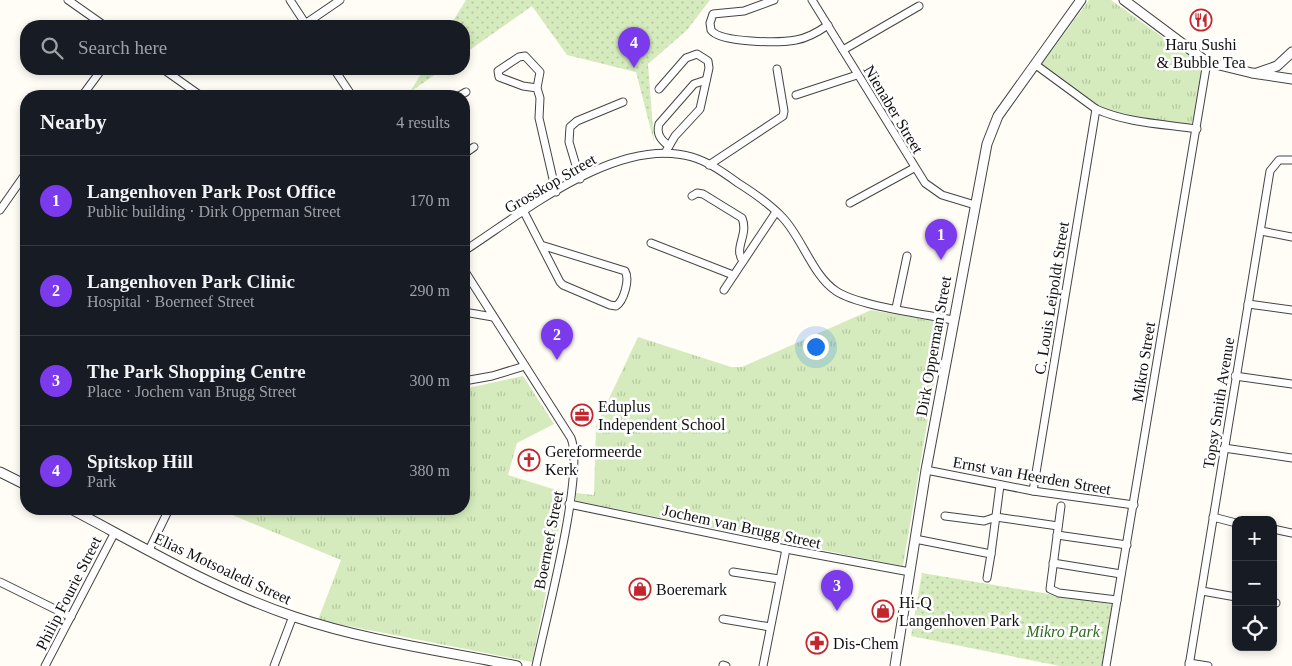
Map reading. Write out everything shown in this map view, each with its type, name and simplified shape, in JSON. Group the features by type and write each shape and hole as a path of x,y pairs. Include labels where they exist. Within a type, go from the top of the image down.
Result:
{"street":[{"path":"68,0 96,20"},
{"path":"290,0 303,20"},
{"path":"313,20 340,0"},
{"path":"774,0 744,12 713,14 710,30 720,37 779,42 808,37 828,26"},
{"name":"Nienaber Street","path":"812,0 914,168 933,190 975,205"},
{"name":"Dirk Opperman Street","path":"894,666 953,320 992,128 998,116 1081,0"},
{"path":"1125,0 1207,62 1252,73 1292,79"},
{"path":"843,50 919,6"},
{"path":"1252,73 1277,66 1292,52"},
{"path":"659,89 686,58 693,54 699,55 708,61 706,80 700,109 667,149 658,133 659,124 694,84 706,80"},
{"path":"537,88 499,77 498,71 519,57 527,56 541,73 537,88 540,98 539,118 556,192"},
{"name":"Mikro Street","path":"1106,666 1207,62"},
{"path":"1036,65 1096,109 1126,119 1197,130"},
{"path":"709,165 783,116 784,110 777,68"},
{"path":"796,95 857,74"},
{"path":"86,90 98,75"},
{"path":"171,75 193,90"},
{"path":"338,75 348,90"},
{"path":"580,179 569,142 570,127 577,121 623,102"},
{"name":"C. Louis Leipoldt Street","path":"1033,491 1096,109"},
{"path":"470,150 474,147"},
{"name":"Grosskop Street","path":"470,247 556,192 606,166 667,149 693,157 709,165 758,196 776,212 800,241 822,277 834,290 853,299 953,320"},
{"name":"Topsy Smith Avenue","path":"1189,664 1235,376 1272,166 1279,160 1292,160"},
{"path":"850,203 914,168"},
{"path":"0,210 20,182"},
{"path":"692,196 703,194 742,218 745,233 739,250 743,261"},
{"path":"524,212 541,246 562,285 610,305 616,306 620,303 627,280 625,271 541,246"},
{"path":"724,290 776,212"},
{"path":"1261,231 1292,237"},
{"path":"651,243 733,276"},
{"path":"896,308 907,256"},
{"name":"Boerneef Street","path":"470,280 574,444 576,459 569,504 536,666"},
{"path":"1248,304 1292,310"},
{"path":"470,313 493,317"},
{"path":"470,380 492,376 525,366"},
{"path":"1235,376 1292,384"},
{"path":"1224,448 1292,458"},
{"name":"Ernst van Heerden Street","path":"926,470 1033,491 1134,505"},
{"path":"0,472 20,482"},
{"path":"987,578 1000,485"},
{"name":"Jochem van Brugg Street","path":"569,504 786,549 910,572"},
{"path":"1061,506 1051,590 1116,600"},
{"name":"Elias Motsoaledi Street","path":"82,515 212,583 293,616 358,634 517,666"},
{"path":"149,550 166,515"},
{"path":"945,516 984,521 996,517 1058,526"},
{"path":"1213,517 1232,521"},
{"path":"1277,531 1292,533"},
{"name":"Philip Fourie Street","path":"45,666 115,532"},
{"path":"1057,534 1127,544"},
{"path":"915,539 991,554"},
{"path":"763,666 786,549"},
{"path":"1053,563 1121,574"},
{"path":"733,572 779,580"},
{"path":"0,582 71,617"},
{"path":"1202,591 1232,595"},
{"path":"274,666 293,616"},
{"path":"723,619 770,627"},
{"path":"1189,664 1208,666"}],"green space":[{"path":"466,0 710,0 687,30 648,64 654,142 636,72 567,55 532,6 470,50 470,20 454,20"},
{"path":"1089,0 1111,0 1204,67 1192,123 1188,125 1111,112 1042,64"},
{"path":"420,75 434,75 413,90 411,90"},
{"path":"871,310 944,323 903,566 576,501 576,493 594,495 596,426 638,337 731,367 742,367"},
{"path":"523,376 554,424 517,443 508,475 566,493 532,662 318,620 341,560 232,515 470,515 470,388"},
{"name":"Mikro Park","path":"922,573 1115,605 1104,666 1060,666 911,636"}],"place":[{"name":"Haru Sushi & Bubble Tea","path":"1201,20"},
{"name":"Spitskop Hill","path":"634,68"},
{"name":"Langenhoven Park Post Office","path":"941,260"},
{"name":"Langenhoven Park Clinic","path":"557,360"},
{"name":"Eduplus Independent School","path":"582,415"},
{"name":"Gereformeerde Kerk","path":"529,460"},
{"name":"Boeremark","path":"640,589"},
{"name":"The Park Shopping Centre","path":"837,611"},
{"name":"Hi-Q Langenhoven Park","path":"883,611"},
{"name":"Dis-Chem","path":"817,643"}]}
